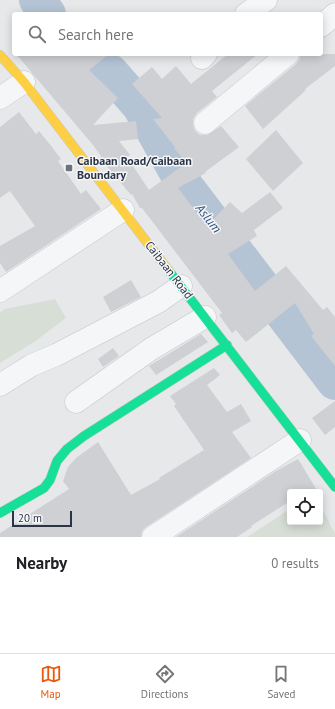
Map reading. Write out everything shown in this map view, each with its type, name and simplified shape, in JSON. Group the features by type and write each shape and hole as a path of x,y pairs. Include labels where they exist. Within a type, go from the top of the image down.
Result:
{"street":[{"path":"249,12 266,0"},
{"path":"323,24 335,14"},
{"name":"Caibaan Road","path":"0,55 24,82 206,317 335,487"},
{"path":"205,123 286,56"},
{"path":"0,98 24,82"},
{"path":"0,291 123,210"},
{"path":"0,385 32,365 56,355 158,302 181,286"},
{"path":"76,402 151,349 206,317"},
{"path":"0,513 44,488 50,480 57,461 67,449 84,436 227,346"},
{"path":"153,537 300,440"}],"shaded area":[{"path":"55,299 66,318 34,342 0,363 0,312 5,309"},
{"path":"323,510 335,534 335,537 247,537 287,511 287,525 323,525"}],"building":[{"path":"323,54 335,54 335,66 305,89 306,90 263,129 245,106 296,64 300,59 300,56 323,56"},
{"path":"18,56 106,56 89,70 118,98 93,125 136,121 138,139 119,141 130,155 127,157 149,190 187,164 153,119 162,118 132,84 152,67 162,79 176,66 191,84 226,56 256,56 212,91 217,97 197,113 193,119 195,131 200,135 207,135 221,126 239,147 205,172 206,173 178,188 207,226 230,202 242,213 270,192 283,208 254,230 257,236 228,254 255,291 286,266 323,310 327,307 335,317 335,366 311,336 314,334 295,303 246,342 236,330 232,333 219,315 222,313 142,208 140,208 132,194 131,195 100,158 101,156"},
{"path":"19,112 36,134 39,131 52,147 61,159 58,161 81,194 86,190 101,209 6,272 0,263 0,246 35,226 10,191 0,198 0,127"},
{"path":"276,130 303,163 273,191 246,159"},
{"path":"131,280 141,297 111,312 103,297"},
{"path":"201,334 208,342 156,375 149,366"},
{"path":"113,348 119,356 103,367 98,359"},
{"path":"214,368 220,375 207,385 227,412 241,404 251,421 232,432 251,458 146,527 142,531 141,537 0,537 0,533 69,489 63,481 68,467 76,458 98,442 131,495 160,479 159,478 204,450 174,406 176,404 170,396"},
{"path":"335,401 335,427 325,435 312,418"},
{"path":"298,459 316,489 287,489 287,503 251,526 252,527 237,537 176,537 276,471"}],"waterway":[{"name":"Aslum","path":"37,0 46,12"},
{"name":"Aslum","path":"90,56 111,73 140,106 183,183 335,382"}],"traffic: fast":[{"path":"169,271 335,487"},
{"path":"0,513 44,488 50,480 57,461 67,449 84,436 227,345"}],"traffic: slow":[{"path":"0,55 24,82 169,271"}],"place":[{"name":"Caibaan Road/Caibaan Boundary","path":"69,168"}]}
